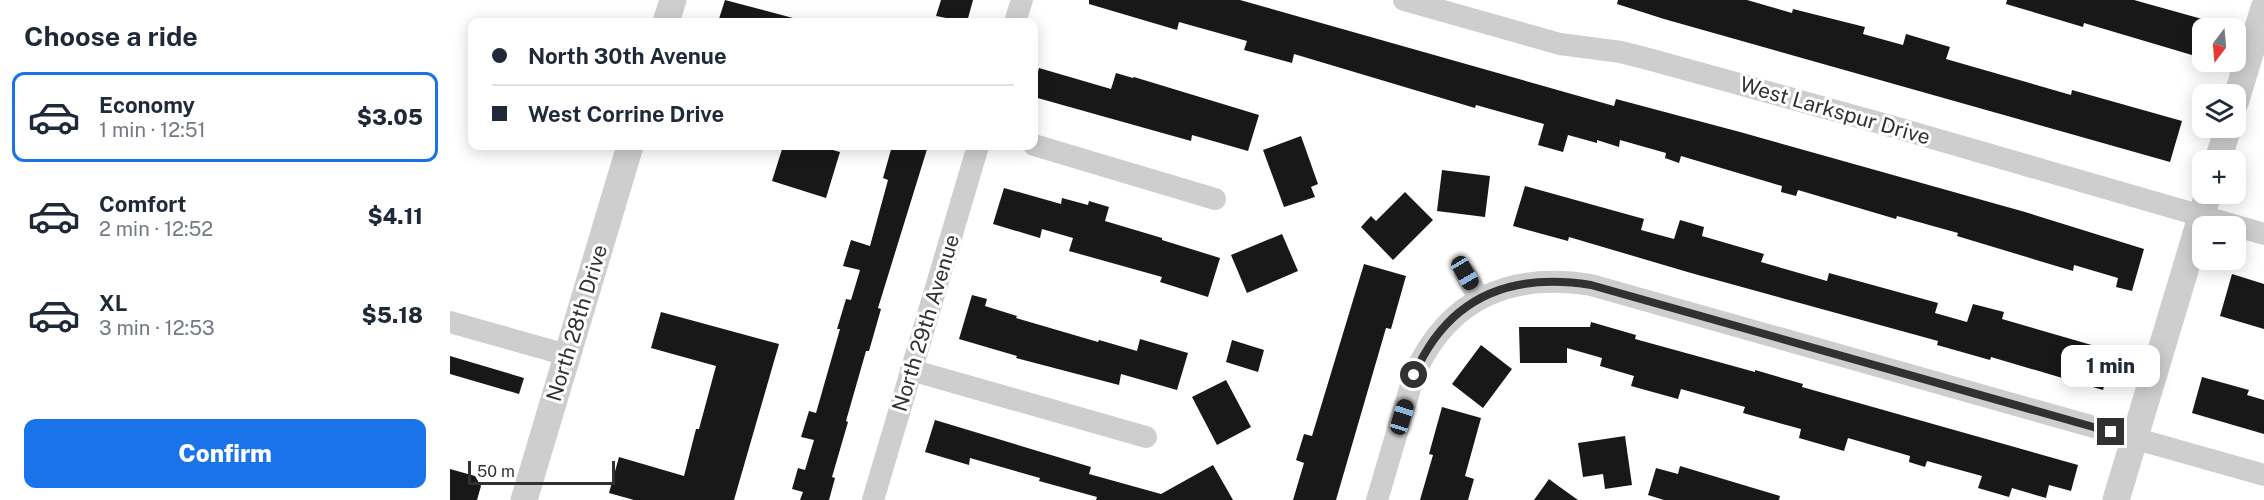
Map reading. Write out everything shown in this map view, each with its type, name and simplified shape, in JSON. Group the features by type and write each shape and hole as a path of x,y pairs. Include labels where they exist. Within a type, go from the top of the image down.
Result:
{"street":[{"path":"667,18 673,0"},
{"path":"1016,18 1022,0"},
{"name":"West Larkspur Drive","path":"1404,0 1560,44 1622,52 2205,205 2264,234"},
{"path":"2241,84 2264,8"},
{"path":"1038,146 1215,199"},
{"name":"North 28th Drive","path":"524,500 629,150"},
{"name":"North 29th Avenue","path":"873,500 977,150"},
{"path":"2116,500 2205,205"},
{"path":"1465,273 1479,298"},
{"path":"1377,500 1414,375 1422,358 1448,323 1479,298 1526,283 1566,281 1591,285 2264,475"},
{"path":"450,322 567,356"},
{"path":"911,370 1146,436"}],"building":[{"path":"725,0 793,18 719,18"},
{"path":"941,0 973,0 968,18 936,16"},
{"path":"1089,0 1240,0 1614,106 1616,99 1740,132 2025,212 2144,249 2132,291 2116,287 2118,278 2074,265 2073,271 1957,236 1958,233 1897,216 1896,219 1798,190 1796,196 1781,192 1782,186 1681,156 1679,163 1665,158 1666,153 1620,140 1619,147 1568,135 1563,152 1538,145 1544,124 1476,105 1475,108 1294,54 1292,63 1244,50 1247,41 1179,22 1177,30 1089,4"},
{"path":"1618,0 1747,0 1792,13 1793,9 1865,27 1863,34 1903,45 1906,34 1950,47 1946,59 2071,95 2072,90 2182,121 2170,162 1664,19 1617,4"},
{"path":"2007,0 2134,0 2198,18 2192,18 2192,55 2084,23 2083,27 2006,4"},
{"path":"1039,68 1111,89 1116,73 1259,115 1248,151 1192,135 1191,141 1038,98"},
{"path":"1301,136 1318,184 1311,187 1315,197 1284,207 1263,150"},
{"path":"782,150 840,152 826,198 772,181"},
{"path":"891,150 927,150 878,308 881,309 869,351 866,351 846,421 848,422 832,477 835,478 829,500 800,500 803,492 792,489 798,468 805,470 814,440 801,437 809,411 816,413 840,329 837,329 846,299 851,300 860,270 843,266 851,240 870,246 888,180 883,178"},
{"path":"1442,170 1490,176 1485,217 1437,211"},
{"path":"1525,186 1644,219 1641,230 1674,239 1680,220 1704,227 1702,236 1764,254 1761,262 1827,281 1829,273 1938,303 1935,313 1967,322 1973,304 2004,312 2002,319 2102,348 2100,357 2111,361 2103,390 1991,357 1990,360 1937,345 1938,341 1569,237 1568,241 1513,226"},
{"path":"1004,188 1061,204 1062,198 1088,205 1089,201 1109,207 1105,221 1220,258 1208,297 1160,282 1162,277 1069,251 1073,238 1042,229 1040,238 993,224"},
{"path":"1405,192 1433,220 1393,260 1361,227 1371,216 1376,221"},
{"path":"1282,234 1298,271 1247,293 1231,255"},
{"path":"1364,264 1406,276 1391,329 1386,328 1336,500 1293,500 1304,463 1296,460 1304,434 1312,436"},
{"path":"2232,274 2264,284 2264,329 2220,316"},
{"path":"972,295 987,299 985,306 1017,316 1016,318 1098,342 1099,340 1137,351 1140,339 1188,353 1177,390 1121,374 1119,385 1016,358 1017,356 959,339"},
{"path":"661,312 779,344 734,500 634,500 609,493 619,457 684,476 696,429 699,429 716,366 651,348"},
{"path":"1591,322 1636,335 1635,339 1755,372 1755,370 1803,384 1802,387 2078,465 2071,491 2049,485 2046,498 2012,488 2009,497 1978,488 1982,476 1927,461 1925,467 1909,462 1910,456 1848,438 1844,451 1799,438 1801,429 1743,413 1745,407 1681,389 1678,399 1631,386 1634,376 1600,366 1602,358 1567,348 1567,363 1520,363 1519,327 1590,327"},
{"path":"1232,340 1264,350 1258,372 1226,362"},
{"path":"1481,345 1512,369 1483,408 1452,384"},
{"path":"450,356 524,378 519,394 450,374"},
{"path":"2202,377 2249,390 2247,395 2264,400 2264,434 2192,413"},
{"path":"1226,380 1251,427 1217,445 1192,397"},
{"path":"1442,407 1481,418 1465,476 1474,479 1468,500 1420,500 1433,455 1429,454"},
{"path":"935,420 1091,467 1089,474 1161,494 1213,465 1233,500 1096,500 1097,497 970,458 969,465 925,452"},
{"path":"1625,436 1632,485 1605,489 1603,474 1583,477 1578,443"},
{"path":"1680,466 1780,496 1779,500 1664,500 1648,495 1656,468 1678,474"},
{"path":"450,469 475,476 481,486 477,500 450,500"},
{"path":"1549,479 1557,485 1578,500 1534,500"}],"route":[{"path":"1414,375 1434,339 1464,308 1479,298 1526,283 1566,281 1591,285 2111,432"}]}
